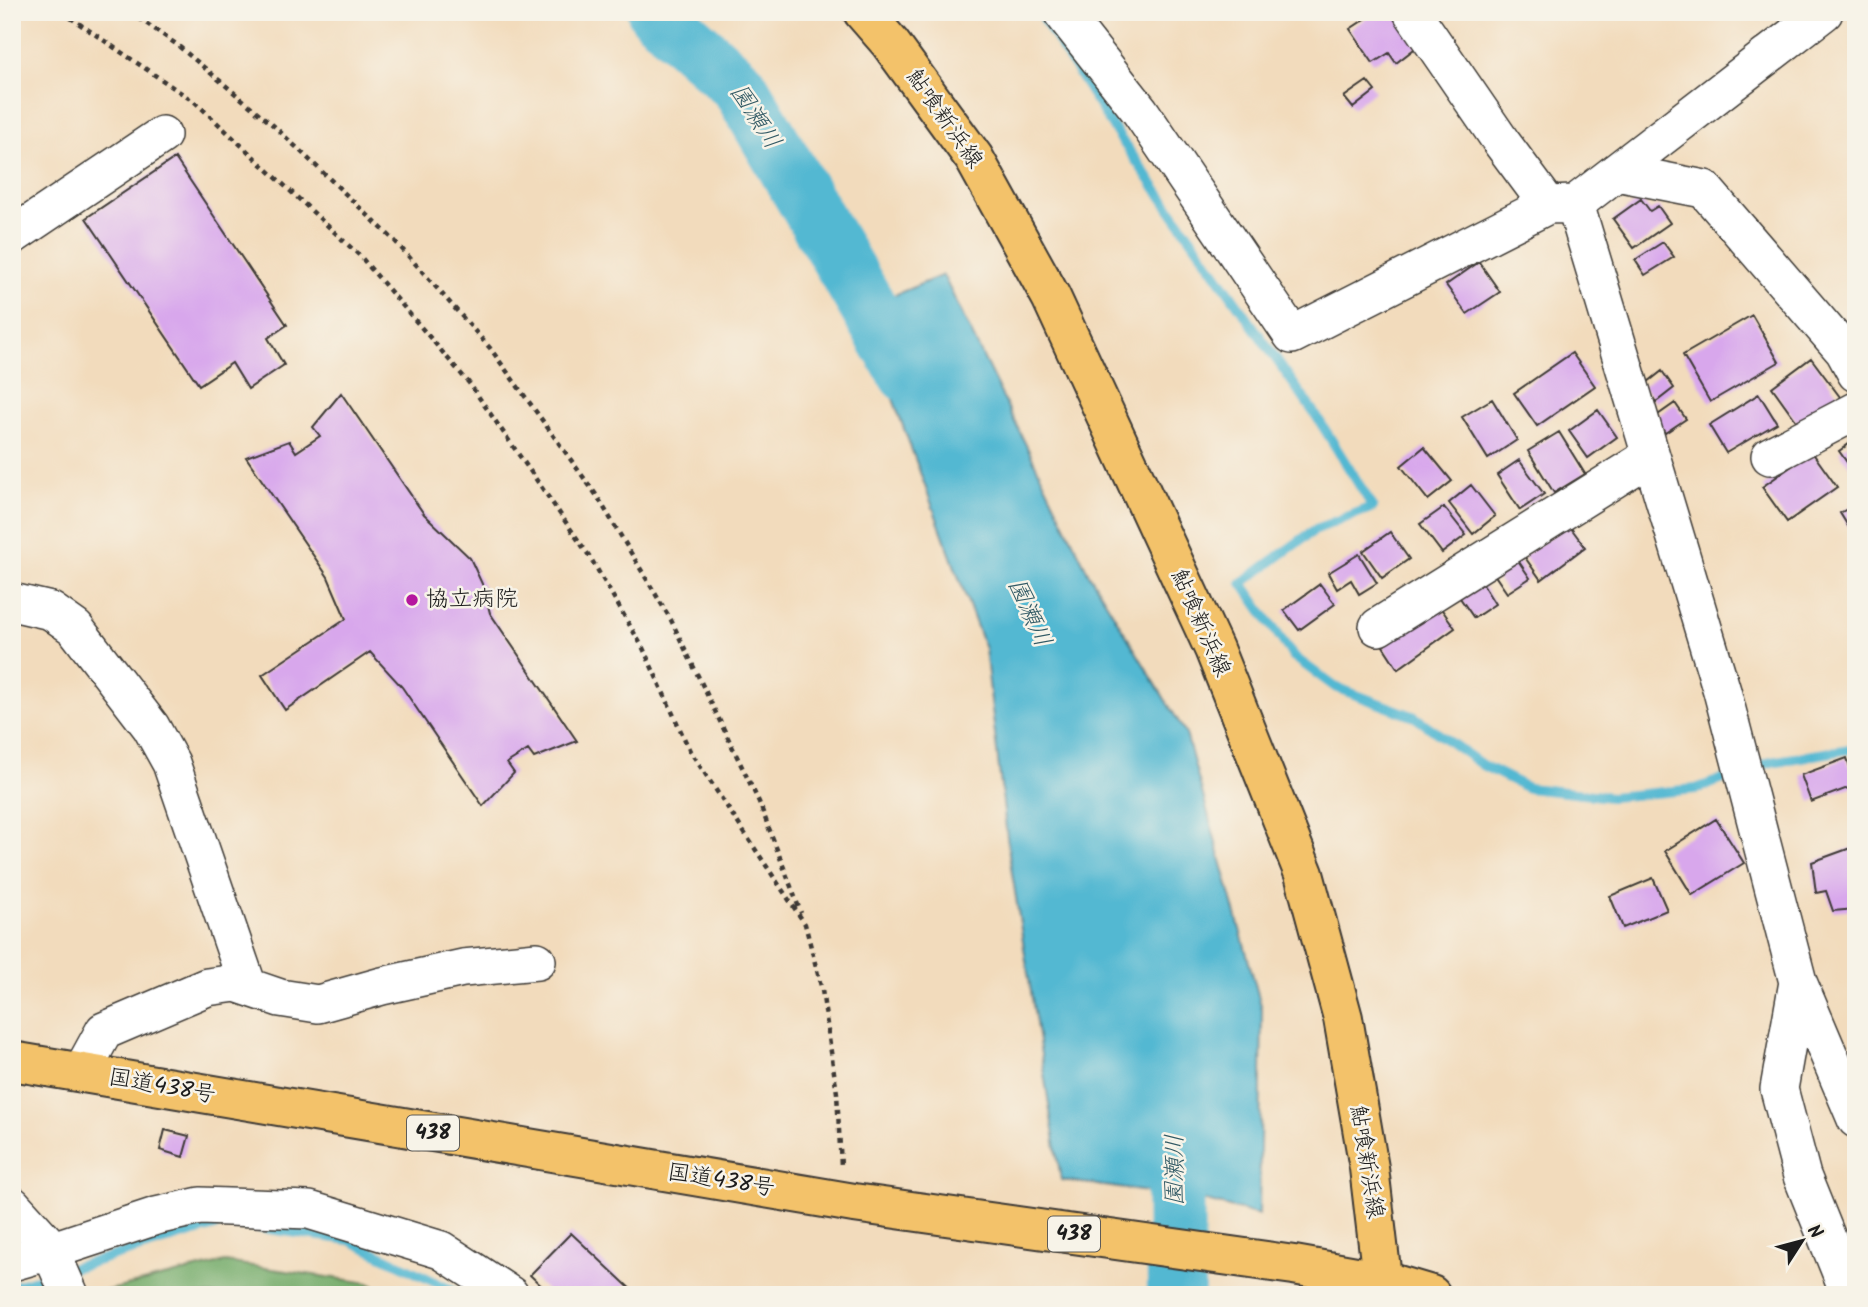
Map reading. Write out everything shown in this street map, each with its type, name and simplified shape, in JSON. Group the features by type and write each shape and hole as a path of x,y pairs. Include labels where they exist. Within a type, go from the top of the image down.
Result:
{"main road":[{"name":"鮎喰新浜線","path":"863,12 890,43 974,158 1051,297 1214,649 1304,874 1340,1005 1368,1168 1384,1288"},
{"name":"国道438号","path":"12,1061 848,1202 1294,1265 1384,1288 1431,1295"}],"street":[{"path":"1062,12 1140,111 1292,335 1562,205 1616,173 1824,12"},
{"path":"1412,12 1502,143 1562,205 1651,456 1722,691 1798,982 1856,1119"},
{"path":"12,236 162,135"},
{"path":"1616,173 1704,189 1852,356"},
{"path":"1770,456 1856,411"},
{"path":"1378,627 1651,456"},
{"path":"12,602 51,611 75,628 150,727 171,763 248,987"},
{"path":"81,1073 104,1031 207,988 236,983 280,998 318,1004 463,968 537,961"},
{"path":"1798,982 1779,1089 1802,1176 1850,1295"},
{"path":"12,1205 54,1256 70,1295"},
{"path":"12,1262 54,1256 156,1216 200,1206 309,1210 441,1250 510,1295"}],"path":[{"path":"62,12 196,103 360,256 469,383 590,557 643,648 690,751 805,924"},
{"path":"130,12 176,44 274,126 395,241 490,348 597,496 671,620 759,802 805,924 822,990 848,1202"}],"green space":[{"path":"225,1262 369,1283 389,1295 89,1295"}],"water":[{"path":"943,275 1089,574 1186,734 1262,1009 1259,1215 1199,1199 1061,1180 1009,854 985,649 860,309"}],"building":[{"path":"1376,12 1394,12 1418,46 1396,63 1389,53 1373,63 1350,29"},
{"path":"1367,81 1375,91 1353,108 1344,97"},
{"path":"175,158 287,325 268,338 284,365 248,389 232,363 199,385 86,218"},
{"path":"1641,199 1650,211 1658,206 1670,223 1634,248 1613,219"},
{"path":"1663,242 1674,257 1645,275 1635,260"},
{"path":"1479,262 1500,292 1467,314 1446,285"},
{"path":"1752,315 1779,362 1710,402 1683,355"},
{"path":"1572,353 1595,386 1537,426 1514,393"},
{"path":"1811,358 1840,397 1800,426 1772,387"},
{"path":"1662,371 1674,388 1656,402 1643,386"},
{"name":"協立病院","path":"341,393 424,514 470,558 483,586 490,613 577,741 534,758 528,750 507,763 514,773 483,806 402,687 370,652 285,710 262,675 346,619 328,577 246,457 289,441 296,452 320,436 313,427"},
{"path":"1759,394 1777,423 1726,453 1709,425"},
{"path":"1492,399 1517,440 1488,459 1462,417"},
{"path":"1675,403 1686,419 1665,433 1655,417"},
{"path":"1598,410 1617,437 1588,458 1569,431"},
{"path":"1559,432 1585,474 1554,493 1528,451"},
{"path":"1856,439 1856,475 1839,451"},
{"path":"1424,447 1452,481 1428,500 1401,466"},
{"path":"1812,452 1837,487 1787,522 1762,487"},
{"path":"1519,460 1544,494 1520,510 1497,475"},
{"path":"1471,485 1495,516 1473,534 1449,503"},
{"path":"1856,504 1856,539 1840,513"},
{"path":"1444,507 1466,535 1442,553 1420,524"},
{"path":"1568,524 1585,547 1541,580 1524,556"},
{"path":"1390,532 1409,559 1382,578 1363,551"},
{"path":"1359,554 1377,583 1359,594 1351,580 1337,589 1328,573"},
{"path":"1517,559 1530,578 1507,593 1494,574"},
{"path":"1480,580 1495,604 1474,618 1458,595"},
{"path":"1320,584 1335,604 1299,630 1284,610"},
{"path":"1440,607 1455,628 1398,669 1383,646"},
{"path":"1847,758 1856,785 1811,802 1801,775"},
{"path":"1716,819 1744,863 1692,895 1665,851"},
{"path":"1856,846 1856,909 1833,911 1826,891 1816,893 1812,862"},
{"path":"1653,878 1667,910 1623,928 1610,896"},
{"path":"165,1130 189,1136 183,1157 160,1150"},
{"path":"571,1233 637,1295 551,1295 530,1275"}],"waterway":[{"name":"園瀬川","path":"656,12 739,86 907,374"},
{"path":"1039,12 1118,135 1317,417 1373,507 1316,529 1242,583 1293,656 1335,687 1415,717 1482,765 1528,788 1611,797 1696,789 1737,774"},
{"path":"1751,769 1771,762 1856,748"},
{"name":"園瀬川","path":"1175,1115 1176,1295"},
{"path":"66,1270 225,1223 350,1240 461,1295"},
{"path":"12,1287 52,1275"}],"place":[{"name":"協立病院","path":"412,600"}]}
